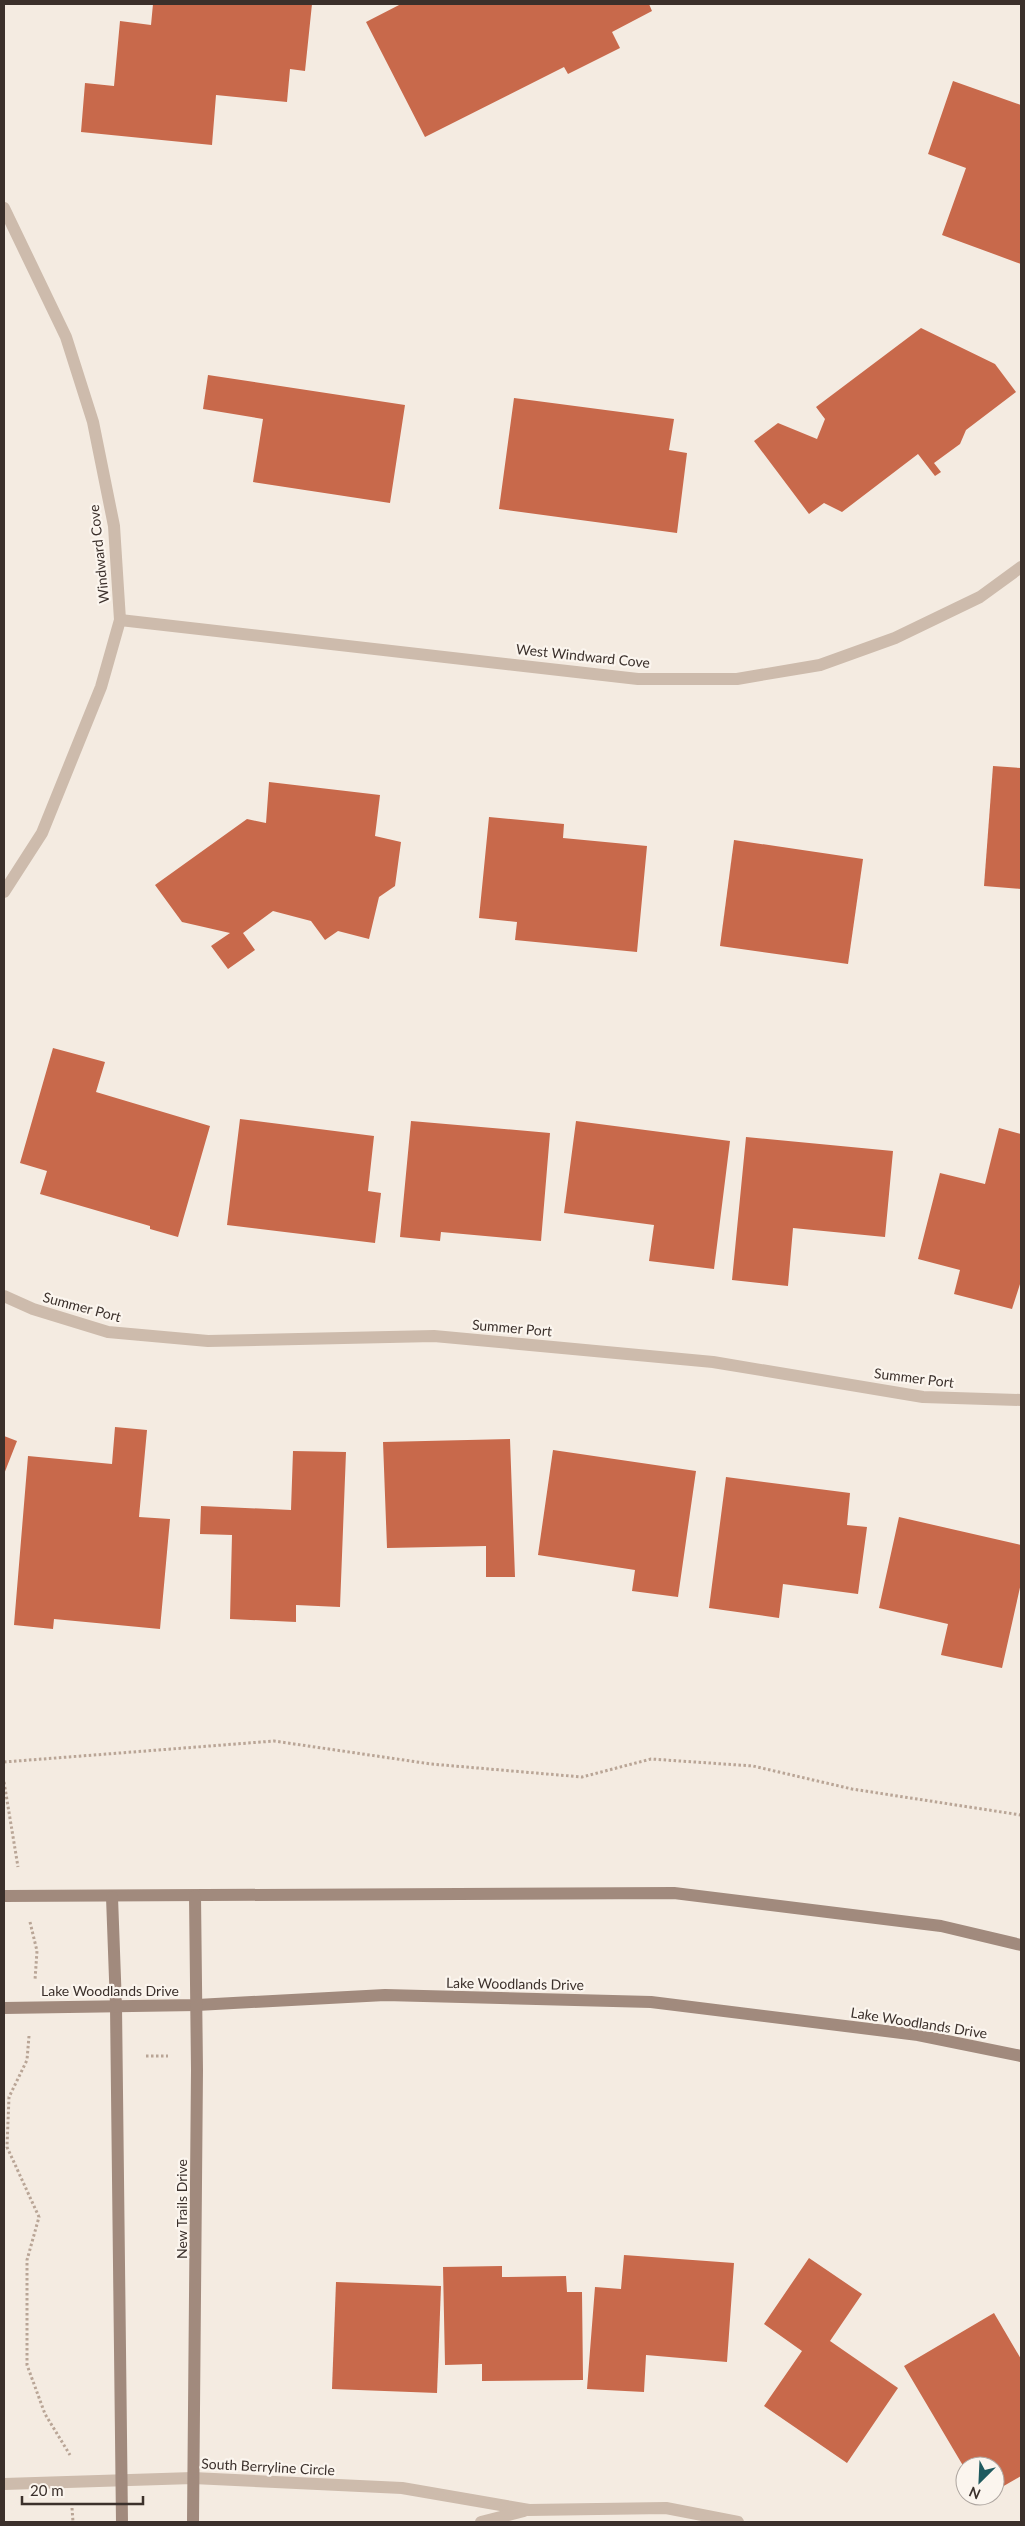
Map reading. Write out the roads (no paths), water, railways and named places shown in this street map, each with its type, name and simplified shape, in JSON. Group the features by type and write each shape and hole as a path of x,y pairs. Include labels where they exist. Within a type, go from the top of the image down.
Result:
{"main road":[{"path":"4,1896 674,1893 940,1926 1021,1945"},
{"name":"New Trails Drive","path":"193,2522 197,2005 194,1896"},
{"path":"112,1897 116,2006 122,2522"},
{"name":"Lake Woodlands Drive","path":"4,2008 32,2006 197,2005 385,1996 651,2002 918,2035 1021,2056"}],"street":[{"name":"Windward Cove","path":"4,208 66,337 93,422 114,526 120,620 101,686 46,824 4,892"},
{"name":"West Windward Cove","path":"120,620 638,679 737,679 820,665 895,638 980,597 1021,567"},
{"name":"Summer Port","path":"4,1296 33,1309 108,1332 208,1341 434,1336 713,1362 922,1397 1021,1400"},
{"name":"South Berryline Circle","path":"4,2484 193,2478 402,2488 529,2510 666,2508 738,2522"},
{"name":"South Berryline Circle","path":"481,2522 529,2510"}]}
